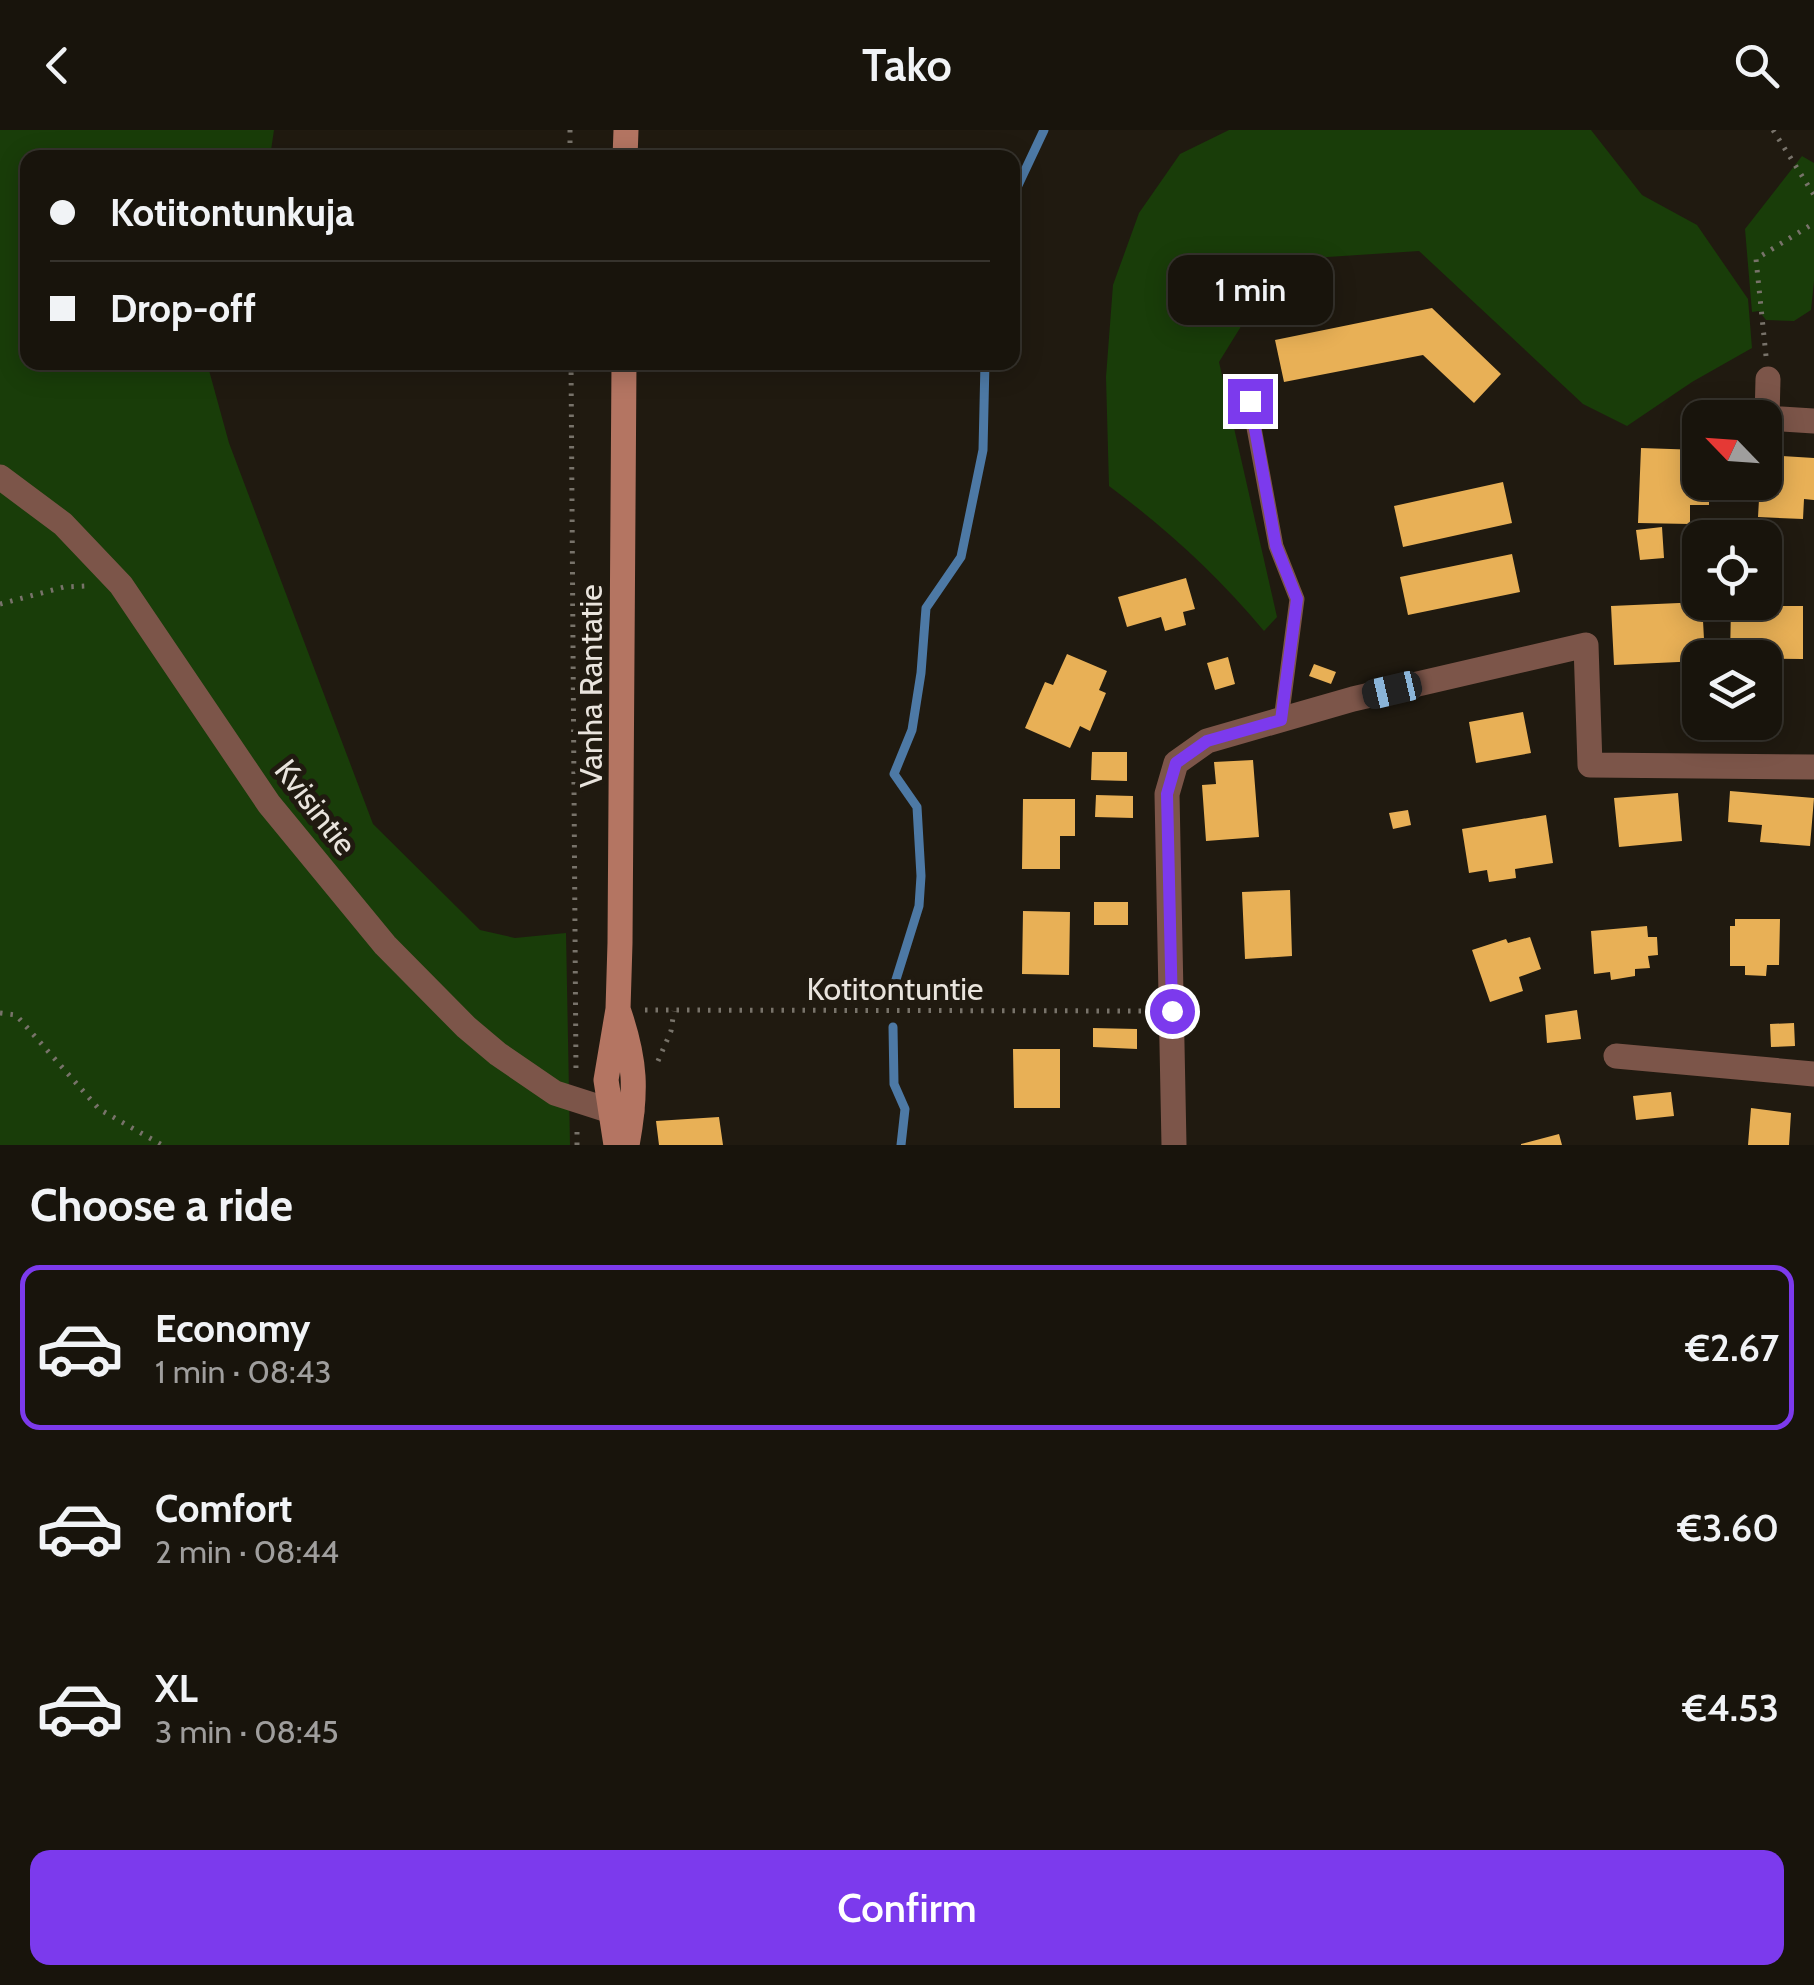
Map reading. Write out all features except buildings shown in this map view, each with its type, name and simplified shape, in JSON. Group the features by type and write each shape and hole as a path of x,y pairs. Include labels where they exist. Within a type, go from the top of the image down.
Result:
{"main road":[{"name":"Vanha Rantatie","path":"616,1145 632,1050 618,1010 624,370"},
{"name":"Vanha Rantatie","path":"621,1111 627,1145"}],"street":[{"path":"1766,400 1768,378"},
{"path":"1782,419 1814,421"},
{"name":"Kvisintie","path":"0,477 63,524 121,585 269,804 384,945 498,1054 555,1093 621,1111"},
{"path":"1174,1145 1167,794 1176,763 1207,741 1354,699 1586,645 1590,765 1814,768"},
{"path":"1616,1056 1814,1074"}],"lane":[{"path":"1250,401 1276,546 1297,599 1281,720"}],"path":[{"path":"1773,130 1814,195"},
{"path":"1768,378 1756,260 1814,223"},
{"path":"571,370 577,1145"},
{"path":"0,604 64,587 121,585"},
{"name":"Kotitontuntie","path":"618,1010 1172,1011"},
{"path":"655,1067 671,1031 674,1010"},
{"path":"0,1013 16,1014 99,1110 162,1145"}],"green space":[{"path":"0,130 274,130 271,150 20,150 20,370 209,370 229,443 373,824 480,930 515,938 566,933 570,1145 0,1145"},
{"path":"1229,130 1591,130 1642,195 1697,225 1748,299 1752,348 1627,426 1583,404 1419,251 1282,260 1219,362 1277,617 1264,631 1191,554 1109,486 1106,377 1113,285 1139,213 1180,154"},
{"path":"1802,156 1814,163 1811,310 1794,321 1766,320 1759,311 1752,312 1745,229"}],"waterway":[{"path":"1020,181 1044,130"},
{"path":"894,986 919,906 921,876 917,807 894,774 912,730 926,608 961,557 983,450 985,370"},
{"path":"893,1027 894,1084 905,1109 901,1145"}],"route":[{"path":"1172,1011 1167,794 1176,763 1207,741 1281,720 1297,599 1276,546 1250,401"}]}
